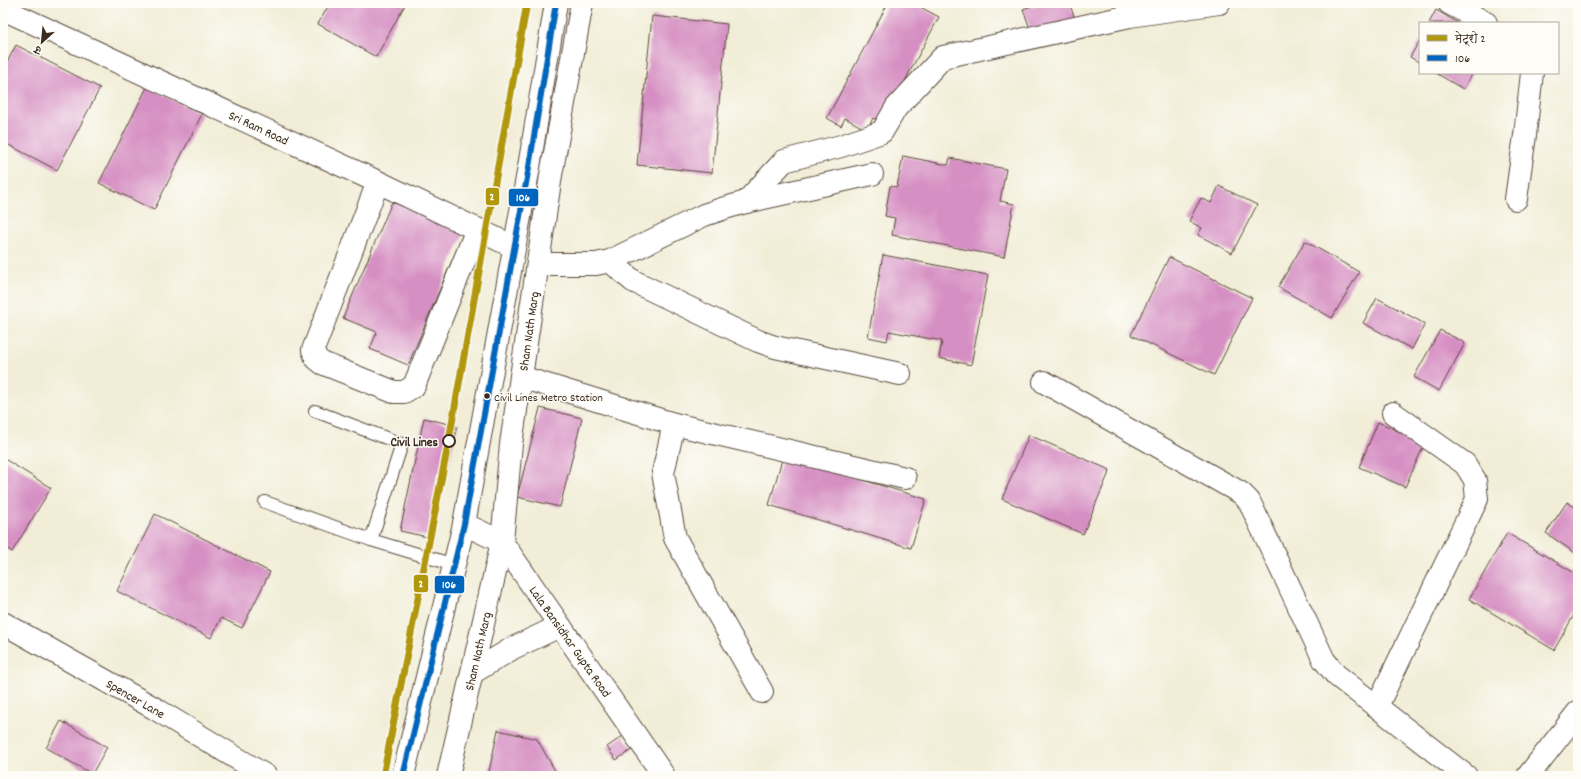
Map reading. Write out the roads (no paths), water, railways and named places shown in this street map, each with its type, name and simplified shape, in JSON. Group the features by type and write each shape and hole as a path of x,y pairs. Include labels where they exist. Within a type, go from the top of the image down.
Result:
{"street":[{"name":"Sham Nath Marg","path":"403,776 464,524 556,3"},
{"name":"Sham Nath Marg","path":"448,776 502,542 511,444 551,176 582,3"},
{"path":"746,202 784,161 841,146 882,132 896,108 943,57 1130,16 1219,3"},
{"path":"1448,3 1484,22"},
{"name":"Sri Ram Road","path":"3,9 378,182 514,247"},
{"path":"1516,199 1532,74"},
{"path":"538,264 596,264 610,261 704,215 746,202 872,174"},
{"path":"378,182 313,350 316,358 322,363 394,392 404,392 414,386 477,229"},
{"path":"610,261 633,281 758,342 900,374"},
{"path":"521,377 674,424 905,478"},
{"path":"1044,382 1241,493 1249,501 1324,660 1336,675 1466,776"},
{"path":"1377,706 1477,499 1475,480 1464,464 1394,413"},
{"path":"674,424 663,473 675,538 762,692"},
{"path":"464,524 502,542"},
{"name":"Lala Bansidhar Gupta Road","path":"502,542 664,776"},
{"name":"Spencer Lane","path":"3,623 154,708 266,776"},
{"path":"472,673 513,648 560,626"},
{"path":"1528,776 1578,712"}],"lane":[{"path":"315,411 402,444 371,540"},
{"path":"265,502 371,540 454,565"}],"metro line":[{"name":"2","path":"383,776 449,440 527,3"}],"place":[{"name":"Civil Lines Metro Station","path":"487,396"},
{"name":"Civil Lines","path":"449,441"}]}
